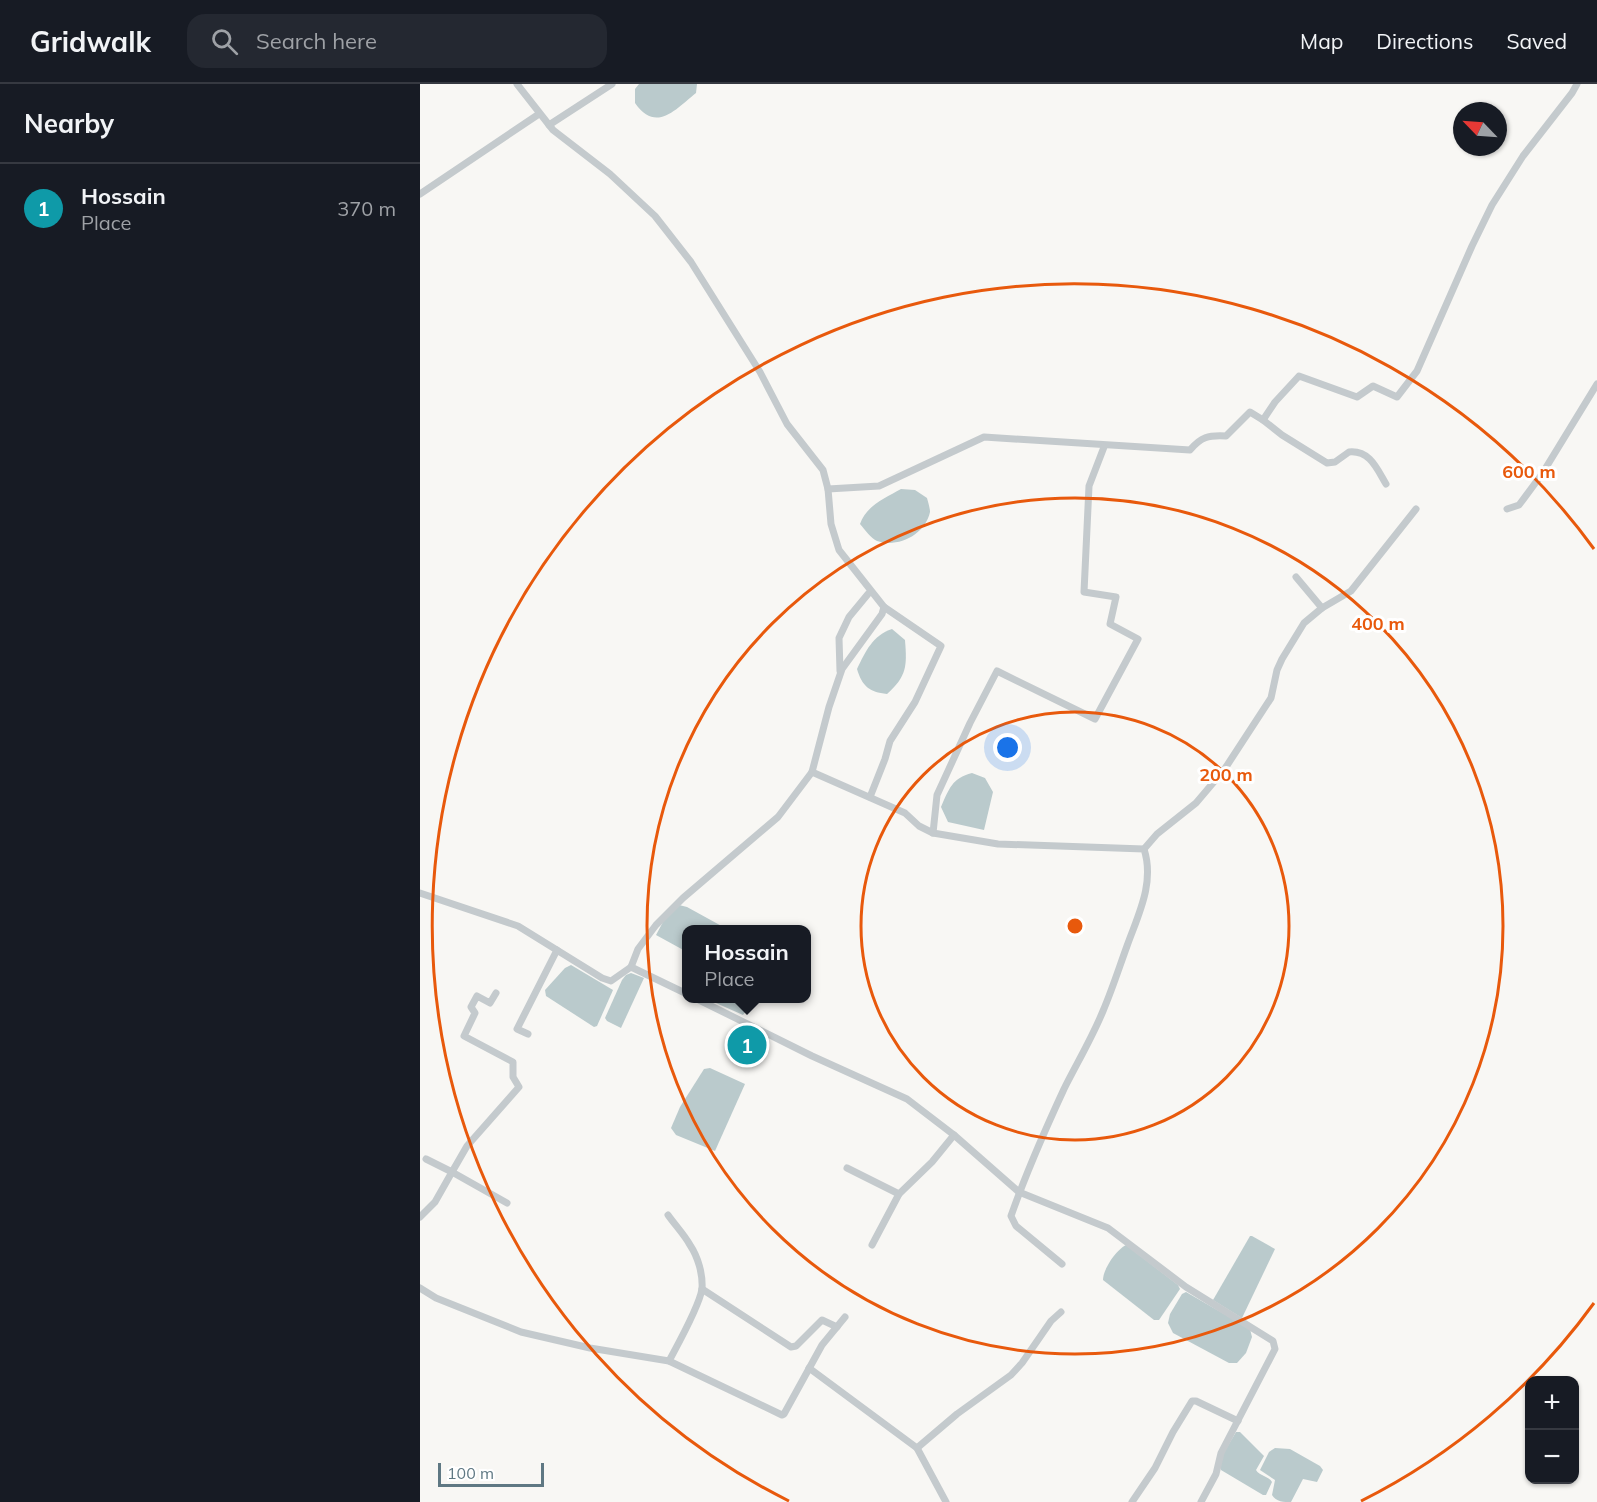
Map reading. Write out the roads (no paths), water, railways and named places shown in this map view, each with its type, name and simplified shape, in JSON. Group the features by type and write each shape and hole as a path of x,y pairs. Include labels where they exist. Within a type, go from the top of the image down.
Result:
{"street":[{"path":"517,84 549,125 610,174 655,216 691,262 760,372 787,424 823,470 828,489 831,524 839,550 884,607 941,646 915,702 890,741 870,797"},
{"path":"549,125 612,84"},
{"path":"1263,420 1275,402 1299,376 1358,397 1373,386 1397,397 1417,371 1492,205 1523,156 1577,84"},
{"path":"420,194 539,114"},
{"path":"1507,509 1519,505 1542,474 1597,384"},
{"path":"828,489 879,486 984,437 1190,450 1198,440 1208,435 1226,436 1250,412 1327,463 1335,462 1349,452 1361,453 1374,462 1386,484"},
{"path":"933,833 937,795 997,671 1095,719 1138,639 1110,624 1116,597 1084,592 1089,486 1104,447"},
{"path":"812,772 905,813 919,826 933,833 998,844 1144,849 1196,803 1224,770 1271,698 1277,670 1304,624 1322,608 1351,591 1416,509"},
{"path":"1296,577 1322,608"},
{"path":"840,677 839,638 849,617 868,594"},
{"path":"420,893 518,926 602,978 612,981 631,967 638,949 656,925 683,898 778,817 812,772 842,669 882,614 884,607"},
{"path":"1062,1264 1012,1222 1011,1216 1019,1192 1064,1090 1103,1011 1140,914 1147,884 1147,860 1144,849"},
{"path":"528,1034 517,1029 557,950"},
{"path":"631,967 682,992"},
{"path":"420,1217 435,1202 467,1146 519,1087 513,1077 513,1062 464,1036 475,1012 471,1007 477,996 490,1003 496,993"},
{"path":"703,1003 907,1099 954,1135 1019,1192 1108,1228 1186,1287 1273,1341 1275,1349 1221,1453 1216,1474 1201,1502"},
{"path":"872,1245 899,1194 932,1162 954,1135"},
{"path":"426,1160 507,1203"},
{"path":"847,1168 899,1194"},
{"path":"668,1215 690,1244 700,1269 702,1289 686,1329 669,1361"},
{"path":"420,1288 436,1298 521,1332 590,1348 669,1361 782,1415 822,1345 845,1317"},
{"path":"702,1289 790,1347 796,1346 822,1320 837,1327"},
{"path":"917,1448 957,1414 1011,1375 1051,1321 1061,1312"},
{"path":"809,1368 917,1448 946,1502"},
{"path":"1132,1502 1155,1468 1192,1401 1238,1421"}],"place":[{"name":"Hossain","path":"747,1045"}]}
